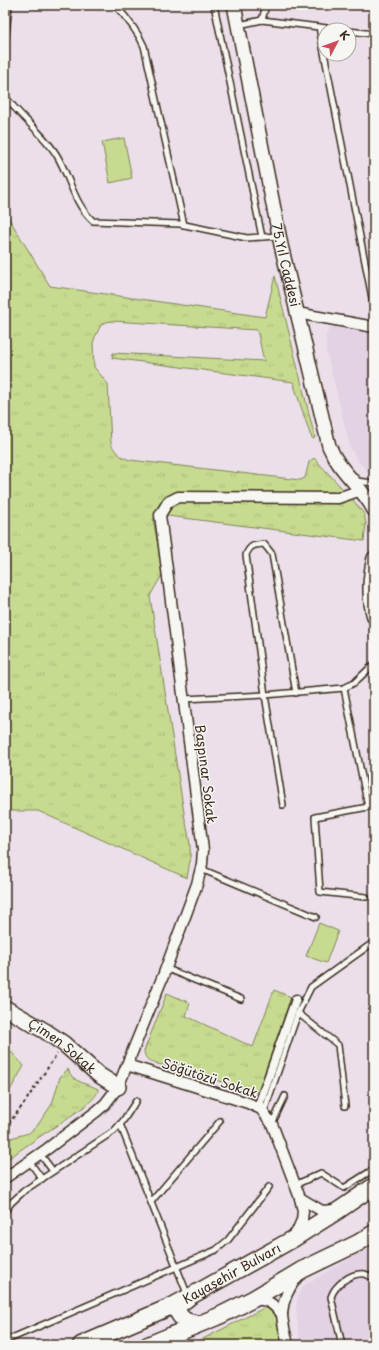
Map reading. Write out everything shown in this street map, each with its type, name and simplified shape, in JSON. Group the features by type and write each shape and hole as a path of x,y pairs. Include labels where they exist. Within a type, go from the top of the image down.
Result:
{"main road":[{"name":"Çimen Sokak","path":"5,1008 45,1031 64,1044 118,1088"},
{"name":"Kayaşehir Bulvarı","path":"81,1345 189,1297 293,1239 374,1186"},
{"path":"148,1345 219,1316 253,1299 302,1270 358,1243 374,1233"},
{"path":"189,1297 179,1305 177,1310 179,1316 186,1322 198,1324"}],"street":[{"name":"75.Yıl Caddesi","path":"234,5 280,236 297,313 330,446 335,459 351,480 361,490 374,510"},
{"path":"297,313 374,327"},
{"name":"Başpınar Sokak","path":"5,1178 40,1154 97,1111 118,1088 166,968 197,884 201,869 203,850 160,515 168,502 178,497 338,498 361,490"},
{"path":"374,558 370,576 370,591 374,617"},
{"path":"261,1110 296,999"},
{"name":"Söğütözü Sokak","path":"127,1066 248,1102 261,1110 272,1124 300,1198 303,1211 302,1220 299,1230 293,1239"},
{"path":"300,1198 322,1211 339,1210"},
{"path":"288,1345 282,1314 285,1299 291,1285 302,1270"},
{"path":"253,1299 266,1300 276,1307 282,1314"}],"lane":[{"path":"5,44 8,5"},
{"path":"115,5 138,32 144,46 184,225"},
{"path":"214,5 262,237"},
{"path":"262,20 266,5"},
{"path":"238,25 262,20 317,27"},
{"path":"357,32 374,34"},
{"path":"326,62 373,302"},
{"path":"5,96 12,106 47,141 54,151 81,207 86,215 93,221 180,224 247,238 280,236"},
{"path":"351,480 374,483"},
{"path":"283,805 265,696 246,555 249,549 255,544 264,544 272,554 296,694"},
{"path":"183,700 296,694 344,688 354,683 374,664"},
{"path":"344,688 371,806 315,817 320,892 366,897"},
{"path":"201,869 316,917"},
{"path":"261,1110 298,1013 311,987 374,942"},
{"path":"166,968 241,999"},
{"path":"298,1013 338,1045 345,1106"},
{"path":"272,1124 285,1096"},
{"path":"5,1211 25,1190 114,1131 136,1102"},
{"path":"151,1202 220,1121"},
{"path":"120,1124 189,1297"},
{"path":"40,1154 53,1171"},
{"path":"29,1161 42,1179"},
{"path":"295,1185 321,1173 344,1188 374,1169"},
{"path":"5,1341 216,1250 228,1240 269,1187"},
{"path":"342,1345 331,1297 333,1290 349,1278 356,1275 364,1274 374,1278"}],"path":[{"path":"5,1128 23,1105 64,1044"}],"shaded area":[{"path":"331,327 374,333 374,483 365,468 357,460 350,447 326,350 326,334"},
{"path":"374,1245 374,1345 300,1345 296,1305 303,1286"}],"green space":[{"path":"124,138 132,178 110,183 102,142"},
{"path":"5,212 50,286 265,317 275,276 315,438 313,439 310,434 293,382 112,358 113,353 264,361 257,330 112,321 101,325 93,343 94,367 108,384 111,444 119,454 130,460 300,480 305,478 309,462 314,458 364,514 366,524 364,541 160,515 153,519 162,566 162,575 150,596 185,819 190,842 190,862 187,878 38,811 5,811"},
{"path":"319,923 338,931 326,963 306,956"},
{"path":"274,990 291,997 258,1092 155,1063 145,1057 144,1051 167,993 190,1003 186,1016 253,1047"},
{"path":"5,1045 24,1066 5,1099"},
{"path":"68,1069 70,1074 76,1080 98,1089 95,1097 83,1108 5,1161 5,1142 7,1139 29,1133 37,1126 52,1104 60,1077"},
{"path":"264,1308 271,1308 277,1311 285,1345 191,1345"}]}
